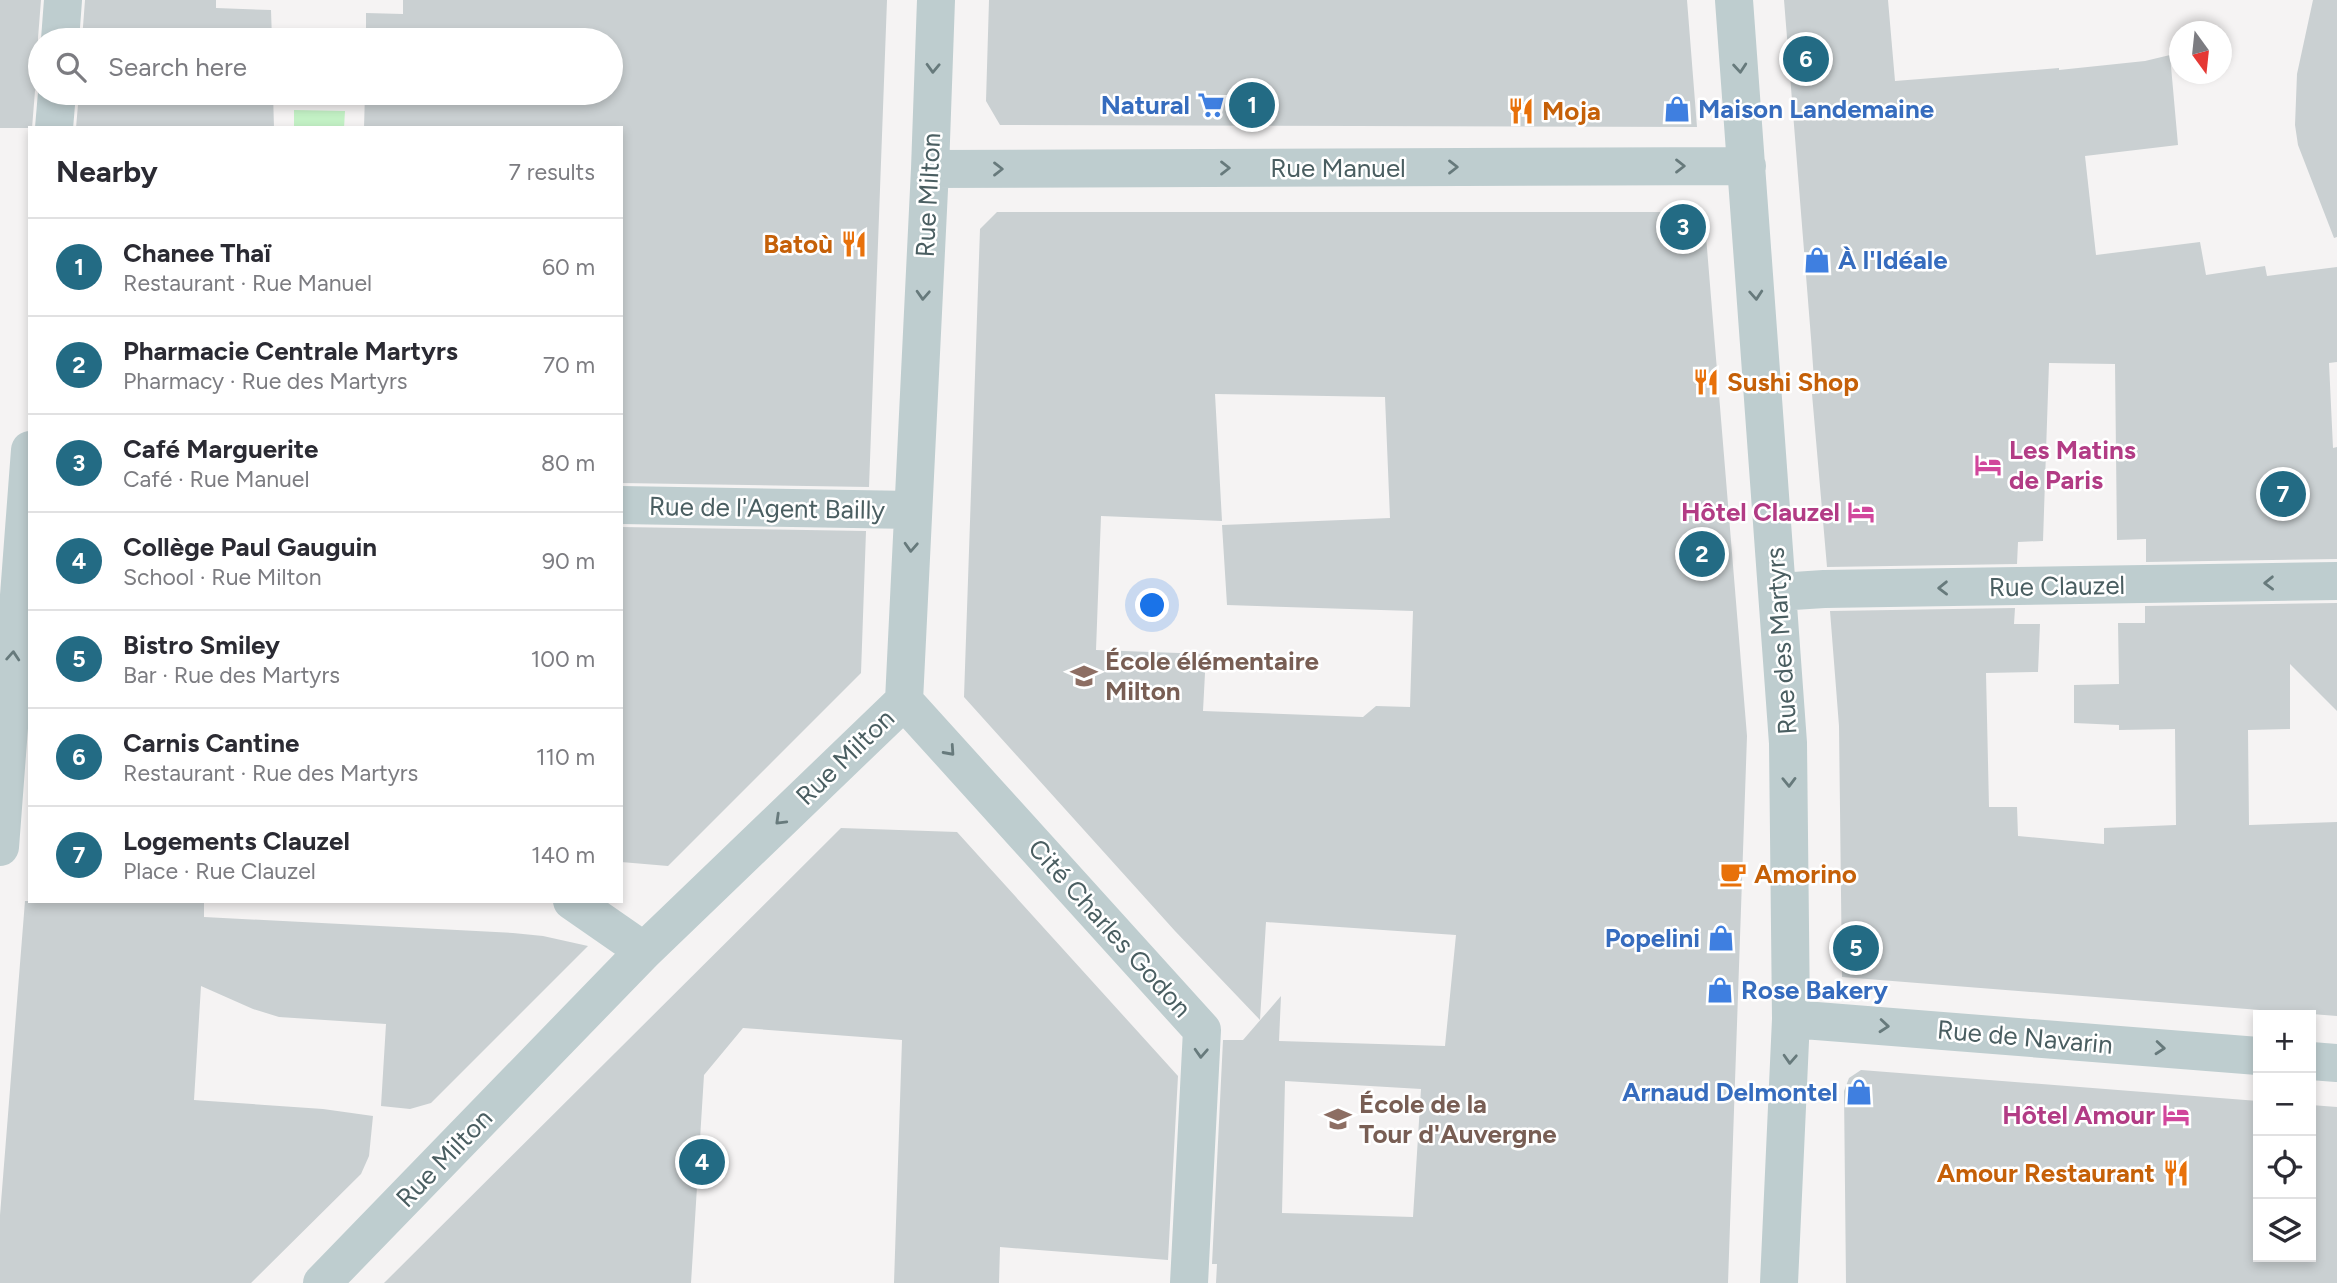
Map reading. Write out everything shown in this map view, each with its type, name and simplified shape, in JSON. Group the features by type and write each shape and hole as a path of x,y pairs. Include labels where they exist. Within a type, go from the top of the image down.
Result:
{"street":[{"path":"61,28 63,0"},
{"name":"Rue Milton","path":"322,1283 644,951 904,701 936,0"},
{"name":"Rue des Martyrs","path":"1734,0 1788,743 1791,1019 1779,1283"},
{"path":"54,126 56,105"},
{"name":"Rue Manuel","path":"930,169 1747,166"},
{"path":"0,847 28,491"},
{"name":"Rue de l'Agent Bailly","path":"623,505 913,510"},
{"name":"Rue Clauzel","path":"1777,592 2337,581"},
{"name":"Cité Charles Godon","path":"904,701 1202,1030 1189,1283"},
{"path":"575,903 644,951"},
{"name":"Rue de Navarin","path":"1791,1019 2253,1056"},
{"path":"2316,1061 2337,1063"}],"green space":[{"path":"294,110 345,111 344,126 294,126"}],"building":[{"path":"0,0 41,0 39,28 28,28 28,105 34,105 32,126 0,128"},
{"path":"85,0 216,0 216,8 271,10 272,28 83,28"},
{"path":"403,0 887,0 869,487 623,483 623,126 364,126 365,105 623,105 623,28 366,28 366,13 403,14"},
{"path":"989,0 1687,0 1697,127 1000,125 986,101"},
{"path":"1784,0 1888,0 1895,81 2059,70 2145,61 2169,55 2169,84 2173,84 2178,145 2085,156 2096,255 2200,242 2206,275 2265,266 2267,276 2337,267 2337,362 2329,363 2333,448 2337,447 2337,559 2146,562 2146,539 2117,540 2115,364 2049,363 2043,541 2018,542 2017,564 1827,567 1812,394 1815,394"},
{"path":"2313,0 2337,0 2337,237 2334,238 2298,145 2295,125 2297,74"},
{"path":"78,105 273,105 274,126 76,126"},
{"path":"997,212 1693,212 1705,224 1747,736 1728,1283 1216,1283 1217,1264 1212,1264 1223,1040 1243,1040 1281,996 1279,1041 1445,1046 1456,935 1266,922 1260,1020 1175,931 964,697 980,229","holes":["1215,394 1385,397 1390,518 1222,525 1227,605 1413,611 1410,707 1376,706 1363,717 1203,711 1206,654 1096,650 1101,516 1222,521","1285,1081 1421,1089 1413,1217 1282,1213"]},
{"path":"623,527 866,531 861,673 668,866 623,862"},
{"path":"2337,603 2337,711 2290,664 2290,729 2248,730 2249,825 2337,822 2337,1016 2316,1014 2316,1010 2261,1010 1842,977 1839,726 1830,611 2015,608 2014,624 2040,624 2038,672 1986,673 1989,807 2017,807 2018,836 2104,844 2104,828 2176,825 2175,729 2119,730 2119,725 2074,723 2074,685 2119,684 2118,623 2145,623 2145,606"},
{"path":"841,828 957,832 1178,1076 1168,1260 1000,1247 999,1283 894,1283 902,1040 743,1028 704,1075 691,1283 384,1283"},
{"path":"25,901 204,903 204,917 513,933 543,936 588,946 431,1103 410,1109 381,1106 386,1024 279,1017 253,1009 201,986 194,1100 323,1109 373,1116 369,1156 361,1174 251,1283 0,1283 0,1215"},
{"path":"1861,1070 2253,1101 2253,1262 2316,1262 2316,1105 2337,1107 2337,1283 1846,1283 1844,1091 1849,1078"}],"place":[{"name":"Carnis Cantine","path":"1806,59"},
{"name":"Natural","path":"1211,105"},
{"name":"Chanee Thaï","path":"1252,105"},
{"name":"Maison Landemaine","path":"1677,109"},
{"name":"Moja","path":"1521,111"},
{"name":"Café Marguerite","path":"1683,227"},
{"name":"Batoù","path":"854,244"},
{"name":"À l'Idéale","path":"1817,260"},
{"name":"Sushi Shop","path":"1706,382"},
{"name":"Les Matins de Paris","path":"1988,465"},
{"name":"Logements Clauzel","path":"2283,494"},
{"name":"Hôtel Clauzel","path":"1861,512"},
{"name":"Pharmacie Centrale Martyrs","path":"1702,554"},
{"name":"École élémentaire Milton","path":"1084,676"},
{"name":"Amorino","path":"1733,874"},
{"name":"Popelini","path":"1721,938"},
{"name":"Bistro Smiley","path":"1856,948"},
{"name":"Rose Bakery","path":"1720,990"},
{"name":"Arnaud Delmontel","path":"1859,1092"},
{"name":"Hôtel Amour","path":"2176,1115"},
{"name":"École de la Tour d'Auvergne","path":"1338,1119"},
{"name":"Collège Paul Gauguin","path":"702,1162"},
{"name":"Amour Restaurant","path":"2176,1173"}]}
